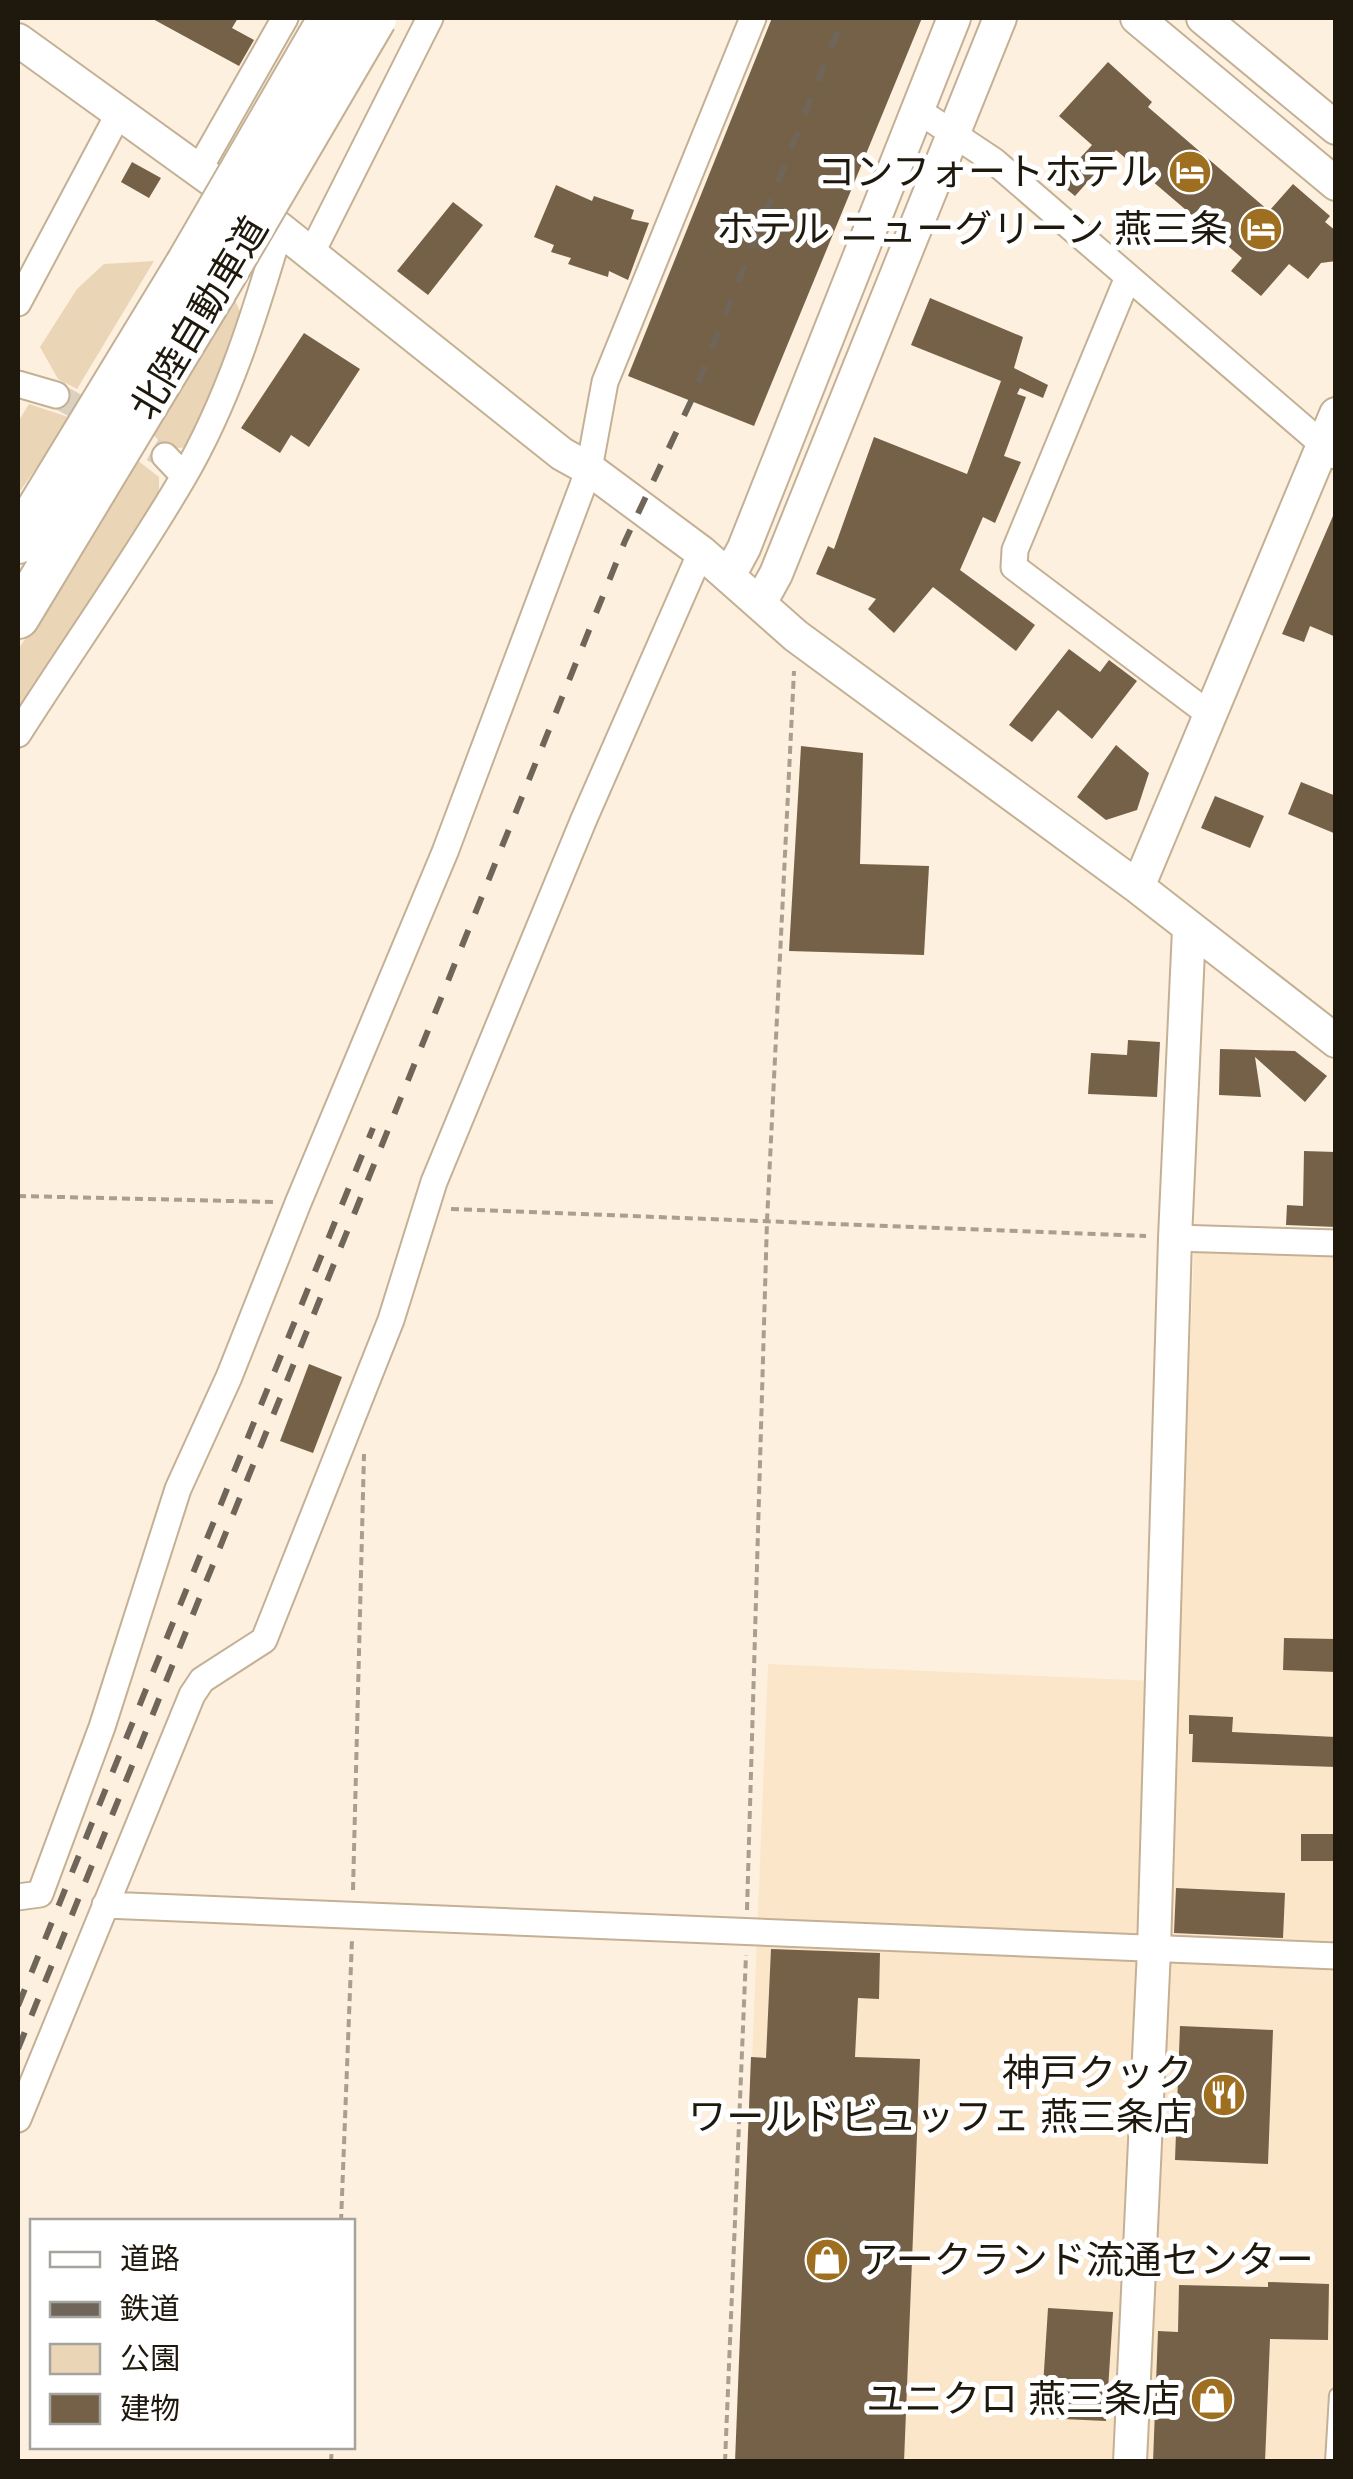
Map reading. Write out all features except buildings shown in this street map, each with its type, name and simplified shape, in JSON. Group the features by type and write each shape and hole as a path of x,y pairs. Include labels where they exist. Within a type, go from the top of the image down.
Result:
{"highway":[{"name":"北陸自動車道","path":"18,616 201,279 330,18"},
{"name":"北陸自動車道","path":"18,542 201,279 375,18"}],"street":[{"path":"198,171 285,18"},
{"path":"311,254 430,18"},
{"path":"18,1896 40,1894 102,1728 178,1489 229,1377 445,852 589,469 605,382 753,18"},
{"path":"729,576 744,548 954,18"},
{"path":"760,602 776,574 1000,18"},
{"path":"1138,18 1336,184"},
{"path":"1202,18 1336,128"},
{"path":"18,40 280,229 562,454 589,469 701,552 796,636 1138,887 1336,1041"},
{"path":"916,109 994,161 1329,451"},
{"path":"18,303 119,113"},
{"path":"18,734 184,476 242,346 280,229"},
{"path":"1128,276 1015,550 1014,566 1209,714"},
{"path":"18,384 56,395"},
{"path":"1138,887 1209,714 1329,451 1336,414"},
{"path":"165,456 184,476"},
{"path":"18,2120 192,1695 202,1680 264,1640 392,1320 424,1208 584,820 701,552"},
{"path":"1130,2462 1154,1950 1175,1238 1189,928"},
{"path":"1175,1238 1336,1243"},
{"path":"104,1905 1336,1956"}],"lane":[{"path":"1332,2462 1336,2395"}],"path":[{"path":"726,2462 747,1932 767,1222 796,636"},
{"path":"18,1196 298,1203"},
{"path":"424,1208 1175,1238"},
{"path":"341,2219 364,1444"}],"shaded area":[{"path":"1194,1251 1335,1257 1335,2461 736,2462 768,1664 1177,1682"}],"green space":[{"path":"154,261 77,389 58,379 40,347 77,289 104,264"},
{"path":"233,296 244,320 189,447 169,449 146,429"},
{"path":"29,404 71,418 18,494 18,422"},
{"path":"137,460 159,477 159,492 18,713 18,650"}],"tunnel":[{"path":"56,395 165,456"}],"railway":[{"path":"18,2049 625,541 691,401 843,18"},
{"path":"18,2006 373,1128"}],"place":[{"name":"コンフォートホテル","path":"1190,172"},
{"name":"ホテル ニューグリーン 燕三条","path":"1261,229"},
{"name":"神戸クック ワールドビュッフェ 燕三条店","path":"1224,2095"},
{"name":"アークランド流通センター","path":"827,2260"},
{"name":"ユニクロ 燕三条店","path":"1212,2399"}]}
